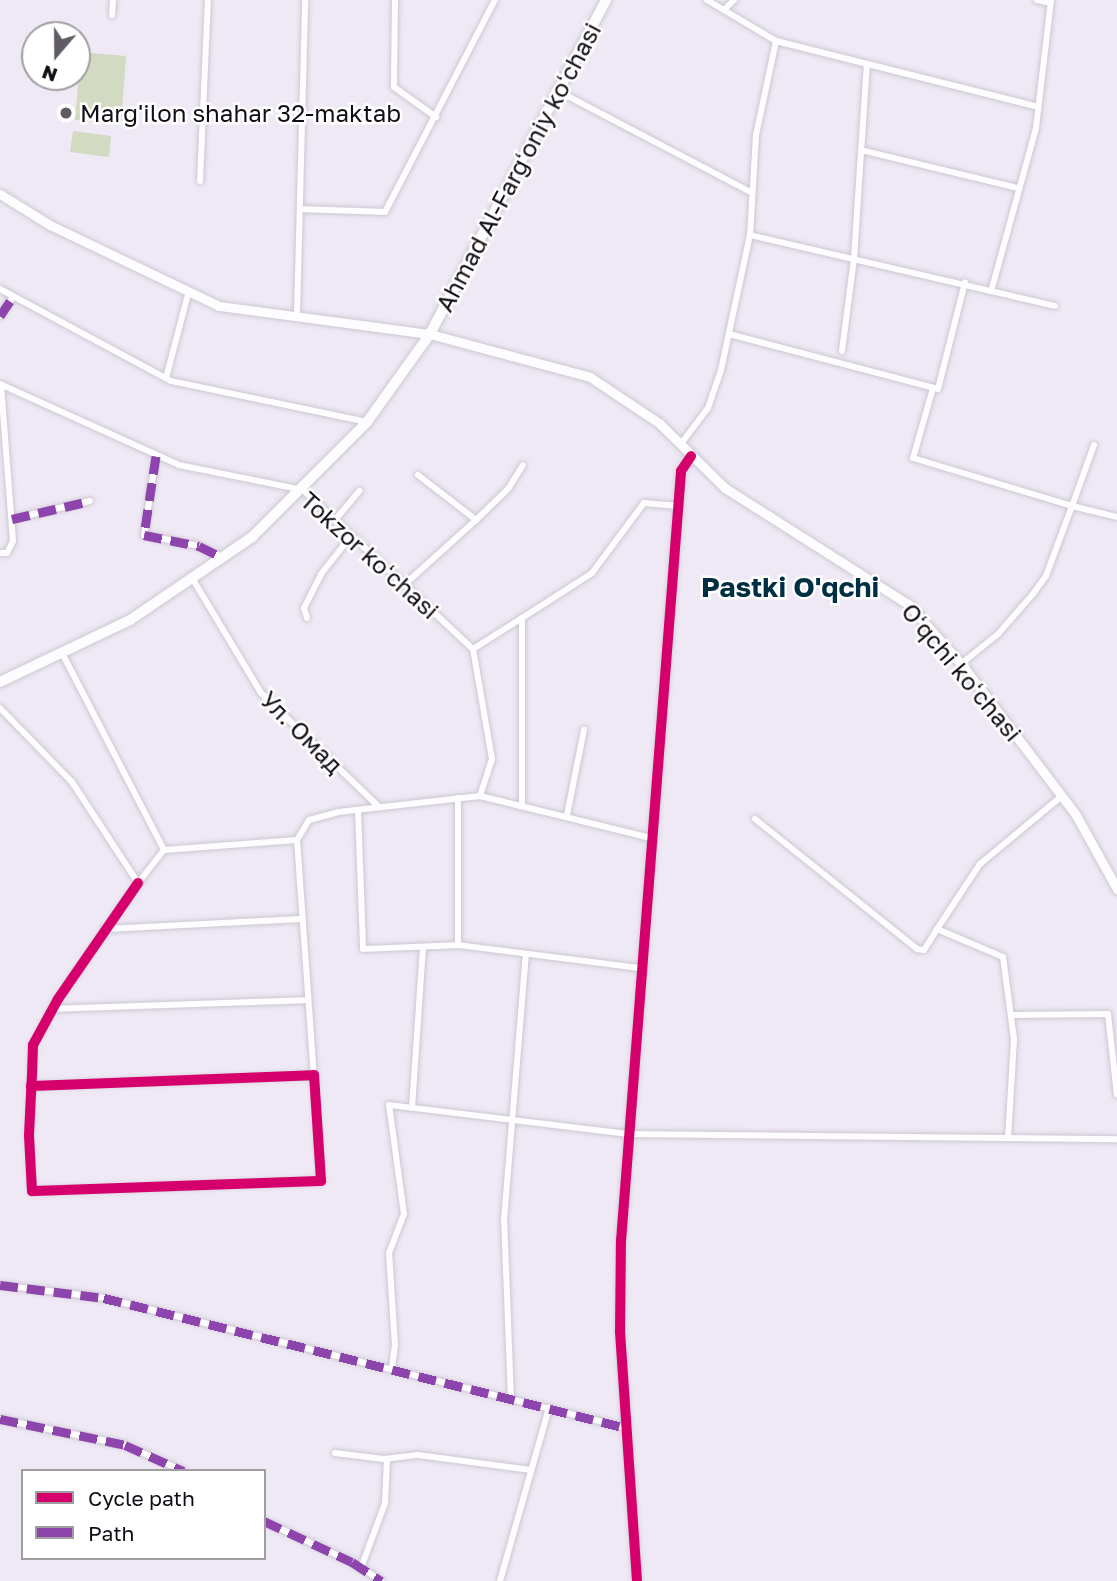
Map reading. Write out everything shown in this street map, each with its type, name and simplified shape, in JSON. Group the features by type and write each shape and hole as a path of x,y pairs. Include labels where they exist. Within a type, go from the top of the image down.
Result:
{"main road":[{"name":"Ahmad Al-Fargʻoniy koʻchasi","path":"0,682 130,620 222,557 303,490 367,422 429,334 606,0"},
{"name":"Oʻqchi koʻchasi","path":"0,194 50,225 188,294 242,311 297,314 429,334 590,377 659,423 725,488 908,604 961,664 1062,796 1116,886"}],"street":[{"path":"112,15 113,0"},
{"path":"200,181 208,0"},
{"path":"297,314 305,0"},
{"path":"395,0 394,87 436,117"},
{"path":"301,209 385,212 495,0"},
{"path":"706,0 776,41 1038,107"},
{"path":"724,10 734,0"},
{"path":"992,288 1038,107 1051,2 1037,0"},
{"path":"680,445 708,408 729,334 750,235 755,135 776,41"},
{"path":"842,351 854,258 867,64"},
{"path":"558,91 752,193"},
{"path":"861,150 1018,188"},
{"path":"750,235 992,288 1055,306"},
{"path":"729,334 938,389 965,282"},
{"path":"0,289 166,378 367,422"},
{"path":"166,378 188,294"},
{"path":"0,316 13,297"},
{"path":"0,553 12,548 1,384"},
{"name":"Tokzor koʻchasi","path":"1,384 156,456 303,490 473,649"},
{"path":"933,388 913,458 1117,517"},
{"path":"961,664 998,634 1046,576 1094,445"},
{"path":"156,456 144,535 199,546 222,557"},
{"path":"637,1581 620,1332 629,1134 650,838 681,471 691,456"},
{"path":"404,585 508,489 523,465"},
{"path":"418,475 476,520"},
{"path":"335,520 359,491"},
{"path":"12,519 90,502"},
{"path":"480,796 492,759 473,649 592,573 644,503 678,506"},
{"path":"307,618 304,608 321,574 351,536"},
{"name":"Ул. Омад","path":"192,578 261,693 379,807"},
{"path":"522,618 522,803"},
{"path":"62,653 164,850"},
{"path":"0,709 72,782 138,883"},
{"path":"567,815 583,730"},
{"path":"297,840 164,850 138,883 104,929 33,1045 32,1191 321,1181 297,840 309,820 379,807 480,796 522,803 650,838"},
{"path":"754,819 917,949 923,950 980,864 1062,796"},
{"path":"458,798 458,945"},
{"path":"358,810 363,949 458,945 641,968"},
{"path":"104,929 303,919"},
{"path":"937,929 959,942 1003,957 1013,1015 1008,1138"},
{"path":"412,1108 424,948"},
{"path":"511,1399 504,1220 526,954"},
{"path":"53,1009 308,1000"},
{"path":"1013,1015 1108,1014 1117,1095"},
{"path":"31,1086 314,1075"},
{"path":"392,1369 395,1345 389,1253 404,1213 389,1105 629,1134 1117,1139"},
{"path":"0,1285 104,1298 627,1428"},
{"path":"500,1581 549,1408"},
{"path":"0,1419 125,1445 179,1469"},
{"path":"335,1453 387,1459 418,1455 531,1470"},
{"path":"361,1568 385,1503 387,1459"},
{"path":"266,1522 361,1568 376,1580"}],"green space":[{"path":"91,53 126,56 121,124 75,120 78,91 91,91"},
{"path":"73,131 111,136 109,157 70,152"}],"marked path":[{"path":"0,316 13,297"},
{"path":"156,456 144,535 199,546 222,557"},
{"path":"12,519 90,501"},
{"path":"0,1285 104,1298 627,1428"},
{"path":"0,1419 125,1445 179,1469"},
{"path":"266,1522 352,1562 381,1581"}],"cycle path":[{"path":"637,1581 620,1332 621,1241 681,471 691,456"},
{"path":"31,1086 314,1075 321,1181 32,1191 29,1135 32,1074 33,1045 58,999 138,883"}],"place":[{"name":"Marg'ilon shahar 32-maktab","path":"66,113"}],"district":[{"name":"Pastki O'qchi","path":"790,587"}]}
